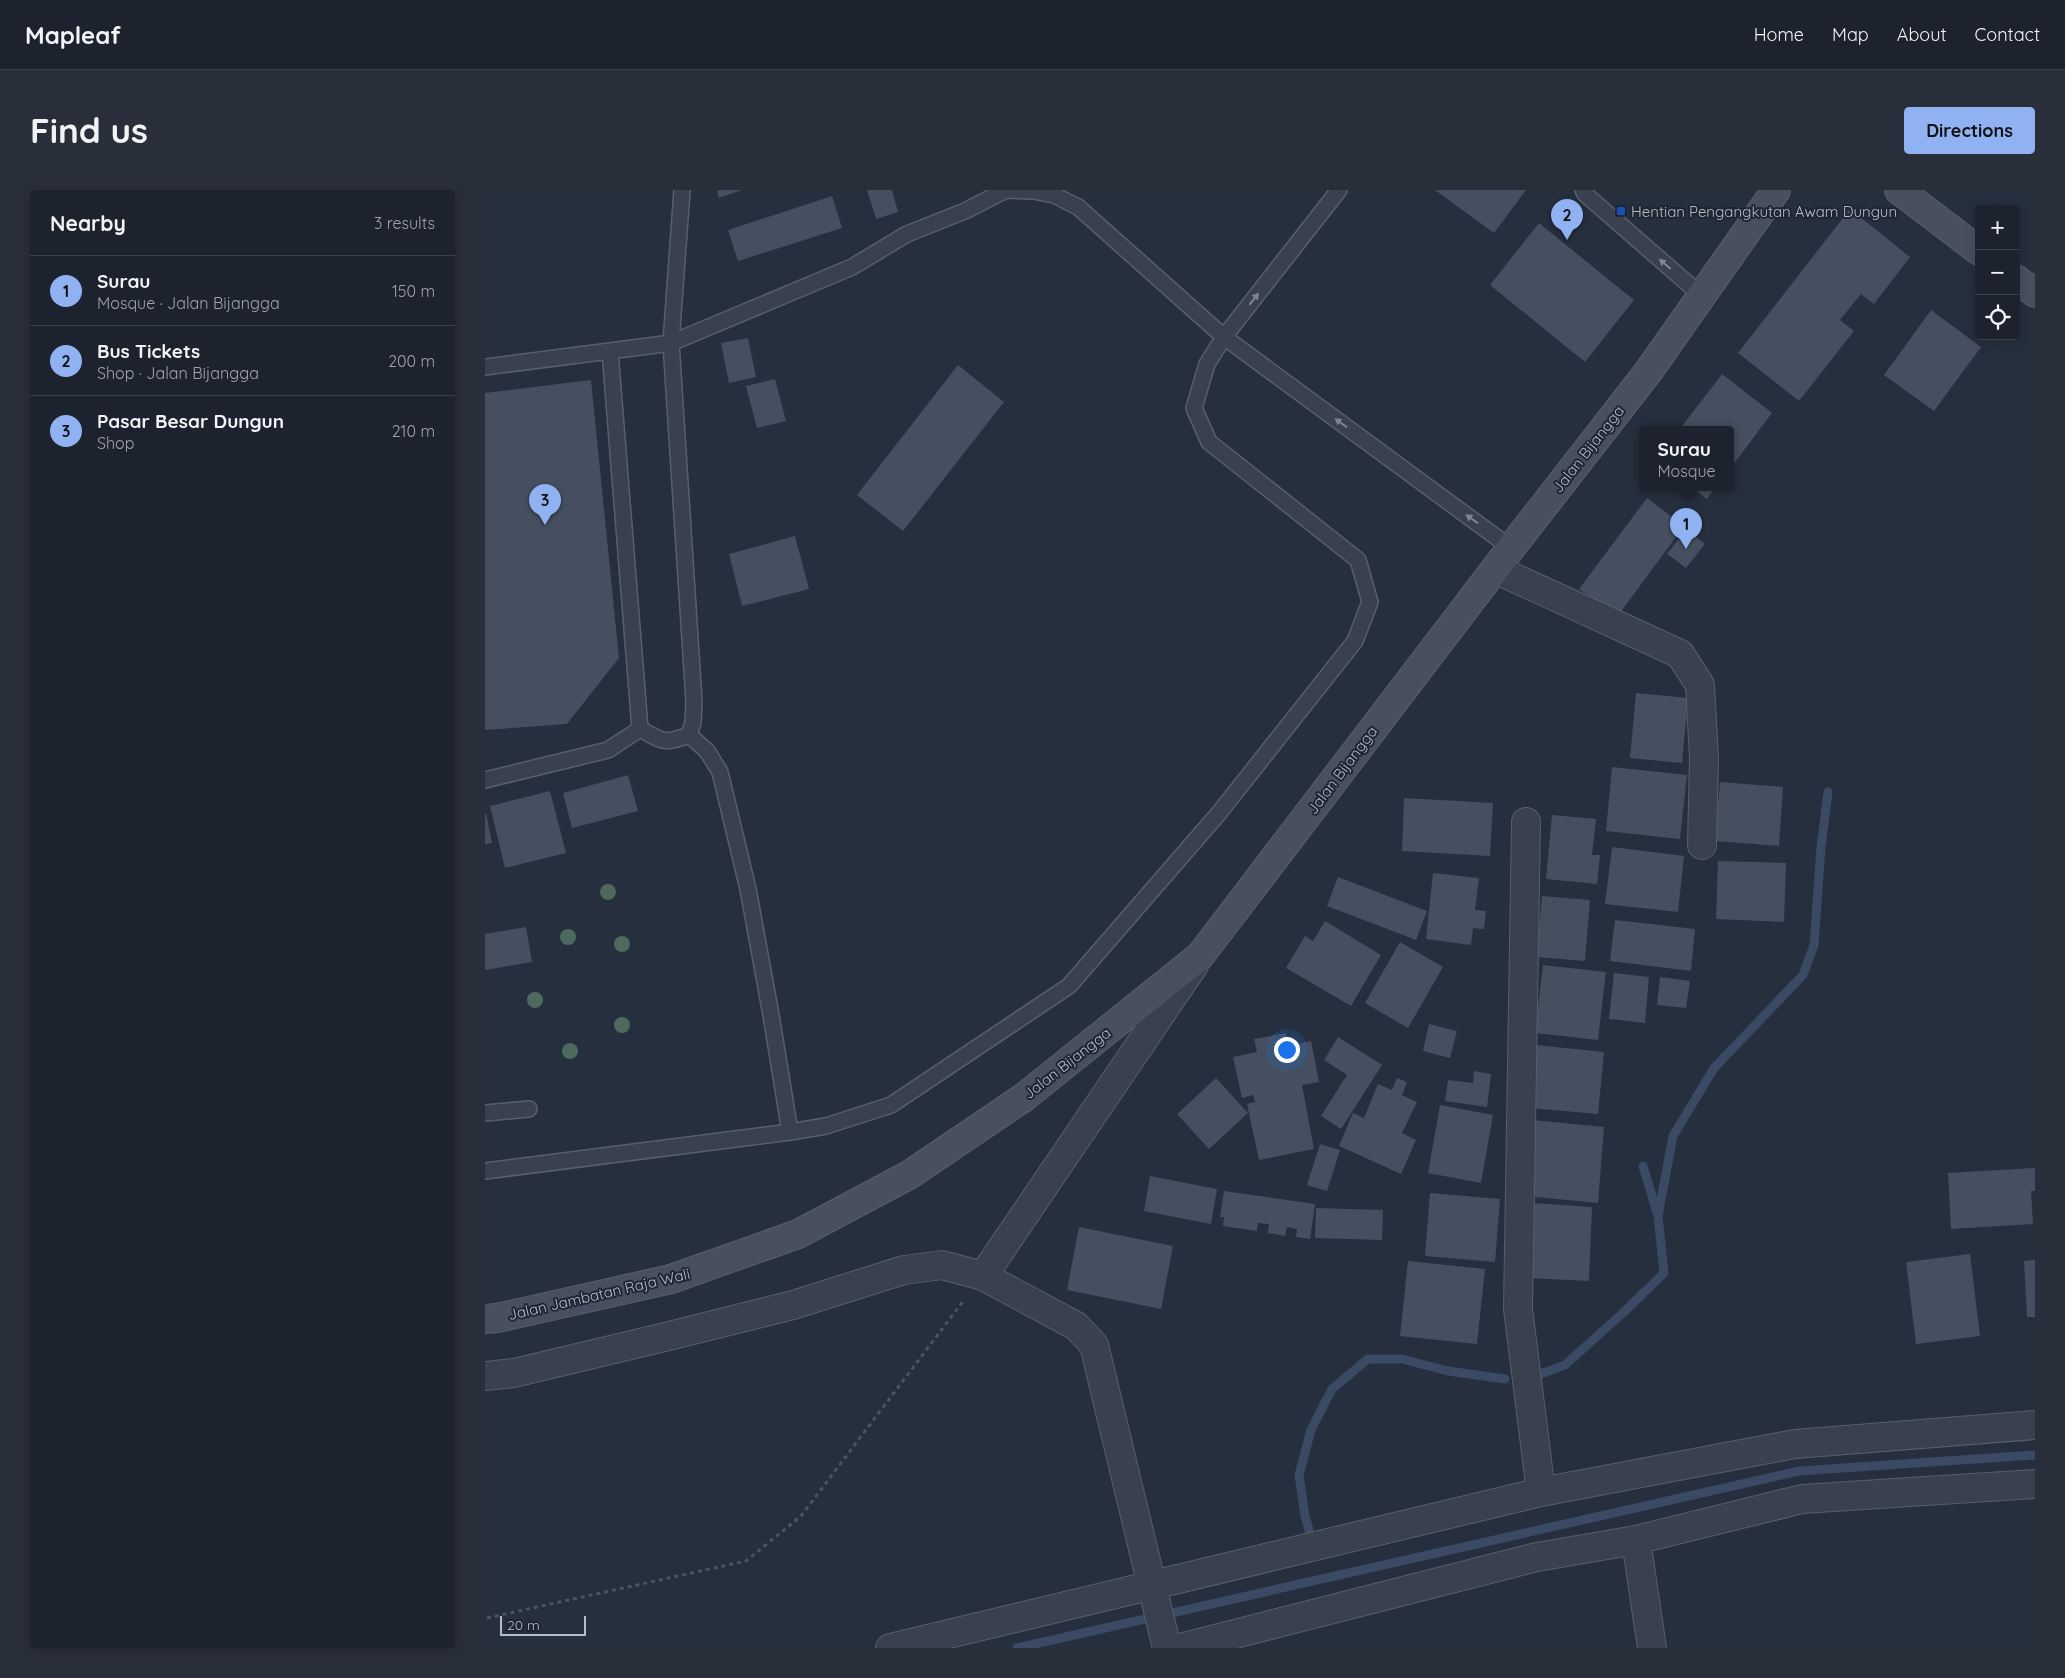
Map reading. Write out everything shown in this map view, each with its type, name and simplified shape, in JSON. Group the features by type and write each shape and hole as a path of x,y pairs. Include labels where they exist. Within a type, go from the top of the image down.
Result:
{"main road":[{"name":"Jalan Bijangga","path":"798,1234 909,1175 1023,1098 1200,956 1503,558 1648,372 1776,190"},
{"path":"1899,190 1978,250"},
{"path":"2020,282 2035,293"},
{"name":"Jalan Jambatan Raja Wali","path":"485,1319 497,1318 671,1279 798,1234"}],"street":[{"path":"1503,558 1680,654 1700,685 1703,758 1702,845"},
{"path":"1526,822 1518,1309 1541,1492"},
{"path":"983,1276 1200,956"},
{"path":"485,1376 515,1373 793,1305 903,1270 942,1265 983,1276 1076,1326 1094,1345 1153,1594 1170,1645 1537,1557 1636,1540 1802,1499 2035,1484"},
{"path":"891,1648 1153,1594 1541,1492 1795,1444 2035,1424"},
{"path":"1636,1540 1652,1648"}],"lane":[{"path":"682,190 671,343 694,701 693,722 689,735"},
{"path":"485,367 671,343 853,267 907,234 965,211 1006,190 1055,192 1078,207 1224,337 1503,558"},
{"path":"485,1171 826,1126 891,1105 1069,986 1219,813 1355,641 1370,602 1358,560 1209,442 1194,408 1207,364 1224,337 1339,190"},
{"path":"1583,190 1585,194 1702,296"},
{"path":"610,351 640,729"},
{"path":"640,729 663,742 689,735"},
{"path":"485,780 608,750 640,729"},
{"path":"689,735 707,751 720,772 748,889 771,1015 789,1132"},
{"path":"485,1113 529,1110"}],"path":[{"path":"487,1618 746,1561 801,1516 983,1276"}],"building":[{"path":"717,190 742,190 719,198"},
{"path":"867,190 892,190 898,212 876,219"},
{"path":"1435,190 1526,190 1494,233"},
{"path":"832,196 842,228 738,261 728,230"},
{"path":"1850,209 1910,257 1874,304 1861,294 1840,320 1854,331 1799,401 1738,353"},
{"path":"1539,223 1634,300 1585,362 1490,285"},
{"path":"1931,310 1981,347 1934,411 1884,375"},
{"path":"748,338 756,377 729,383 721,343"},
{"path":"958,365 1004,402 903,531 857,495"},
{"path":"1722,374 1772,413 1734,464 1734,426 1682,426"},
{"path":"775,379 786,421 757,428 746,386"},
{"path":"591,380 619,658 567,724 485,730 485,393"},
{"path":"1697,491 1713,491 1707,499"},
{"path":"1647,498 1684,526 1617,617 1579,589"},
{"path":"1686,529 1705,544 1686,568 1667,554"},
{"path":"795,536 809,589 742,606 729,554"},
{"path":"1636,693 1688,698 1682,763 1630,758"},
{"path":"1612,767 1687,775 1680,839 1606,831"},
{"path":"628,775 638,811 572,828 563,793"},
{"path":"1720,782 1783,787 1779,846 1715,841"},
{"path":"550,791 566,853 505,868 490,806"},
{"path":"1404,798 1493,803 1490,856 1402,851"},
{"path":"485,814 492,843 485,844"},
{"path":"1552,815 1596,819 1592,855 1600,855 1597,884 1546,879"},
{"path":"1612,847 1684,856 1678,912 1605,904"},
{"path":"1718,861 1786,863 1784,922 1716,919"},
{"path":"1433,873 1479,878 1475,910 1486,911 1484,929 1473,928 1471,945 1426,939"},
{"path":"1338,877 1427,911 1416,940 1327,906"},
{"path":"1542,896 1590,900 1585,961 1536,957"},
{"path":"1615,920 1695,929 1691,971 1610,961"},
{"path":"1325,921 1381,955 1351,1006 1286,968 1305,936 1313,941"},
{"path":"526,927 532,962 485,970 485,934"},
{"path":"1400,942 1443,967 1408,1028 1365,1003"},
{"path":"1543,965 1606,972 1598,1040 1535,1033"},
{"path":"1614,973 1649,977 1645,1023 1609,1019"},
{"path":"1660,977 1690,981 1686,1008 1657,1005"},
{"path":"1429,1024 1457,1031 1450,1058 1423,1051"},
{"path":"1286,1033 1289,1046 1311,1041 1319,1082 1302,1085 1314,1149 1259,1160 1247,1104 1255,1102 1253,1095 1242,1098 1233,1057 1257,1052 1254,1039"},
{"path":"1338,1037 1382,1065 1341,1129 1321,1116 1347,1075 1324,1060"},
{"path":"1536,1045 1604,1052 1598,1114 1530,1108"},
{"path":"1474,1071 1491,1074 1487,1107 1445,1101 1448,1080 1473,1083"},
{"path":"1216,1078 1248,1113 1209,1149 1177,1114"},
{"path":"1397,1078 1407,1082 1402,1095 1417,1102 1402,1133 1416,1140 1401,1174 1339,1146 1353,1113 1364,1118 1378,1084 1392,1090"},
{"path":"1440,1105 1493,1115 1481,1183 1428,1173"},
{"path":"1532,1120 1604,1127 1598,1203 1526,1196"},
{"path":"1320,1144 1340,1150 1327,1191 1307,1185"},
{"path":"2035,1168 2035,1191 2031,1191 2033,1224 1951,1229 1948,1173"},
{"path":"1150,1176 1217,1189 1211,1224 1144,1211"},
{"path":"1224,1191 1315,1204 1310,1239 1296,1237 1297,1229 1287,1227 1285,1236 1268,1233 1269,1224 1258,1223 1257,1231 1223,1226 1224,1217 1220,1217"},
{"path":"1430,1193 1500,1199 1495,1262 1425,1256"},
{"path":"1531,1203 1592,1207 1589,1281 1528,1278"},
{"path":"1316,1208 1383,1210 1382,1240 1315,1238"},
{"path":"1079,1227 1173,1246 1161,1309 1067,1290"},
{"path":"1970,1254 1980,1336 1916,1344 1906,1262"},
{"path":"2035,1260 2035,1317 2027,1317 2024,1261"},
{"path":"1408,1261 1485,1269 1477,1344 1400,1336"}],"waterway":[{"path":"1658,1216 1673,1136 1714,1068 1803,975 1814,945 1821,847 1828,792"},
{"path":"1535,1376 1565,1365 1664,1273 1658,1216 1643,1166"},
{"path":"1311,1537 1305,1516 1299,1475 1311,1430 1332,1389 1368,1359 1402,1359 1448,1371 1505,1379"},
{"path":"1017,1648 1799,1471 2035,1455"}],"place":[{"name":"Hentian Pengangkutan Awam Dungun","path":"1621,211"},
{"name":"Bus Tickets","path":"1567,240"},
{"name":"Pasar Besar Dungun","path":"545,525"},
{"name":"Surau","path":"1686,549"}]}
